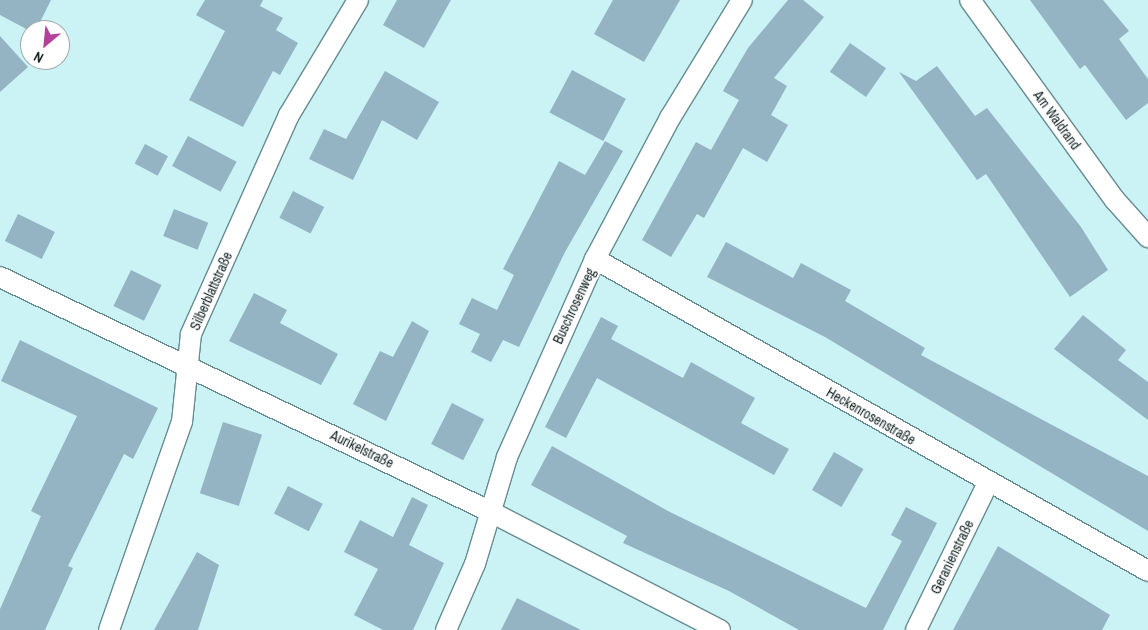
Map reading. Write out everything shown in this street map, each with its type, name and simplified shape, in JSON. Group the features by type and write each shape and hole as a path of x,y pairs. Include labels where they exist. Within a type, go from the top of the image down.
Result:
{"street":[{"name":"Silberblattstraße","path":"109,630 182,422 191,334 289,115 358,0"},
{"name":"Buschrosenweg","path":"446,630 475,564 489,511 507,457 595,259 670,118 742,0"},
{"name":"Am Waldrand","path":"970,0 1115,200 1148,237"},
{"name":"Heckenrosenstraße","path":"595,259 988,483 1148,571"},
{"name":"Aurikelstraße","path":"0,277 188,364 489,511 720,630"},
{"name":"Geranienstraße","path":"916,630 988,483"}],"building":[{"path":"0,0 51,0 41,20 20,20 20,26 0,15"},
{"path":"205,0 263,0 260,6 283,18 276,30 298,43 280,75 273,71 243,127 189,100 225,31 196,15"},
{"path":"397,0 451,0 424,48 383,25"},
{"path":"613,0 680,0 644,62 594,34"},
{"path":"788,0 803,0 824,17 774,78 787,86 771,115 788,125 767,162 743,148 704,218 697,214 671,257 642,240 696,142 711,150 739,100 723,91 748,48"},
{"path":"1030,0 1103,0 1129,31 1119,39 1148,79 1148,103 1126,120 1085,65 1080,69"},
{"path":"0,36 20,58 20,70 25,70 0,92"},
{"path":"850,43 886,68 866,97 830,72"},
{"path":"937,66 975,116 987,108 1081,227 1108,270 1070,297 986,174 977,180 899,72 916,81"},
{"path":"572,70 626,99 603,141 549,112"},
{"path":"385,71 439,102 417,140 382,120 353,180 309,159 324,129 346,139"},
{"path":"188,136 237,162 221,192 172,166"},
{"path":"605,141 623,151 565,252 519,347 503,340 491,362 471,352 480,334 459,324 472,298 497,310 514,275 503,269 559,161 585,175"},
{"path":"145,144 168,156 158,176 135,163"},
{"path":"293,191 324,207 311,234 279,218"},
{"path":"174,209 208,223 197,250 163,236"},
{"path":"18,214 55,232 42,259 5,241"},
{"path":"726,242 793,278 801,263 851,290 845,301 925,348 921,355 1148,476 1148,531 825,337 707,277"},
{"path":"131,270 162,285 144,321 113,306"},
{"path":"254,293 287,310 280,323 338,354 321,385 229,341"},
{"path":"1083,315 1126,350 1118,360 1148,382 1148,420 1054,349"},
{"path":"601,317 618,326 611,339 683,378 691,362 755,398 741,423 789,449 774,475 597,378 566,438 545,427"},
{"path":"412,321 429,331 386,421 353,404 380,351 393,357"},
{"path":"20,340 158,408 133,459 124,454 68,566 73,568 45,630 0,630 0,609 41,516 31,511 77,416 1,381"},
{"path":"452,403 484,419 463,460 431,444"},
{"path":"223,422 262,435 239,506 200,493"},
{"path":"552,446 668,511 866,608 902,541 891,535 906,507 937,523 883,630 799,630 729,591 623,543 627,536 531,485"},
{"path":"834,452 863,469 841,507 812,490"},
{"path":"288,486 323,504 309,531 274,514"},
{"path":"412,497 428,505 409,545 444,563 413,630 383,630 354,615 378,569 344,552 360,520 393,537"},
{"path":"998,546 1110,615 1102,630 953,630"},
{"path":"197,552 219,565 198,630 154,630"},
{"path":"517,598 581,630 501,630"}]}
